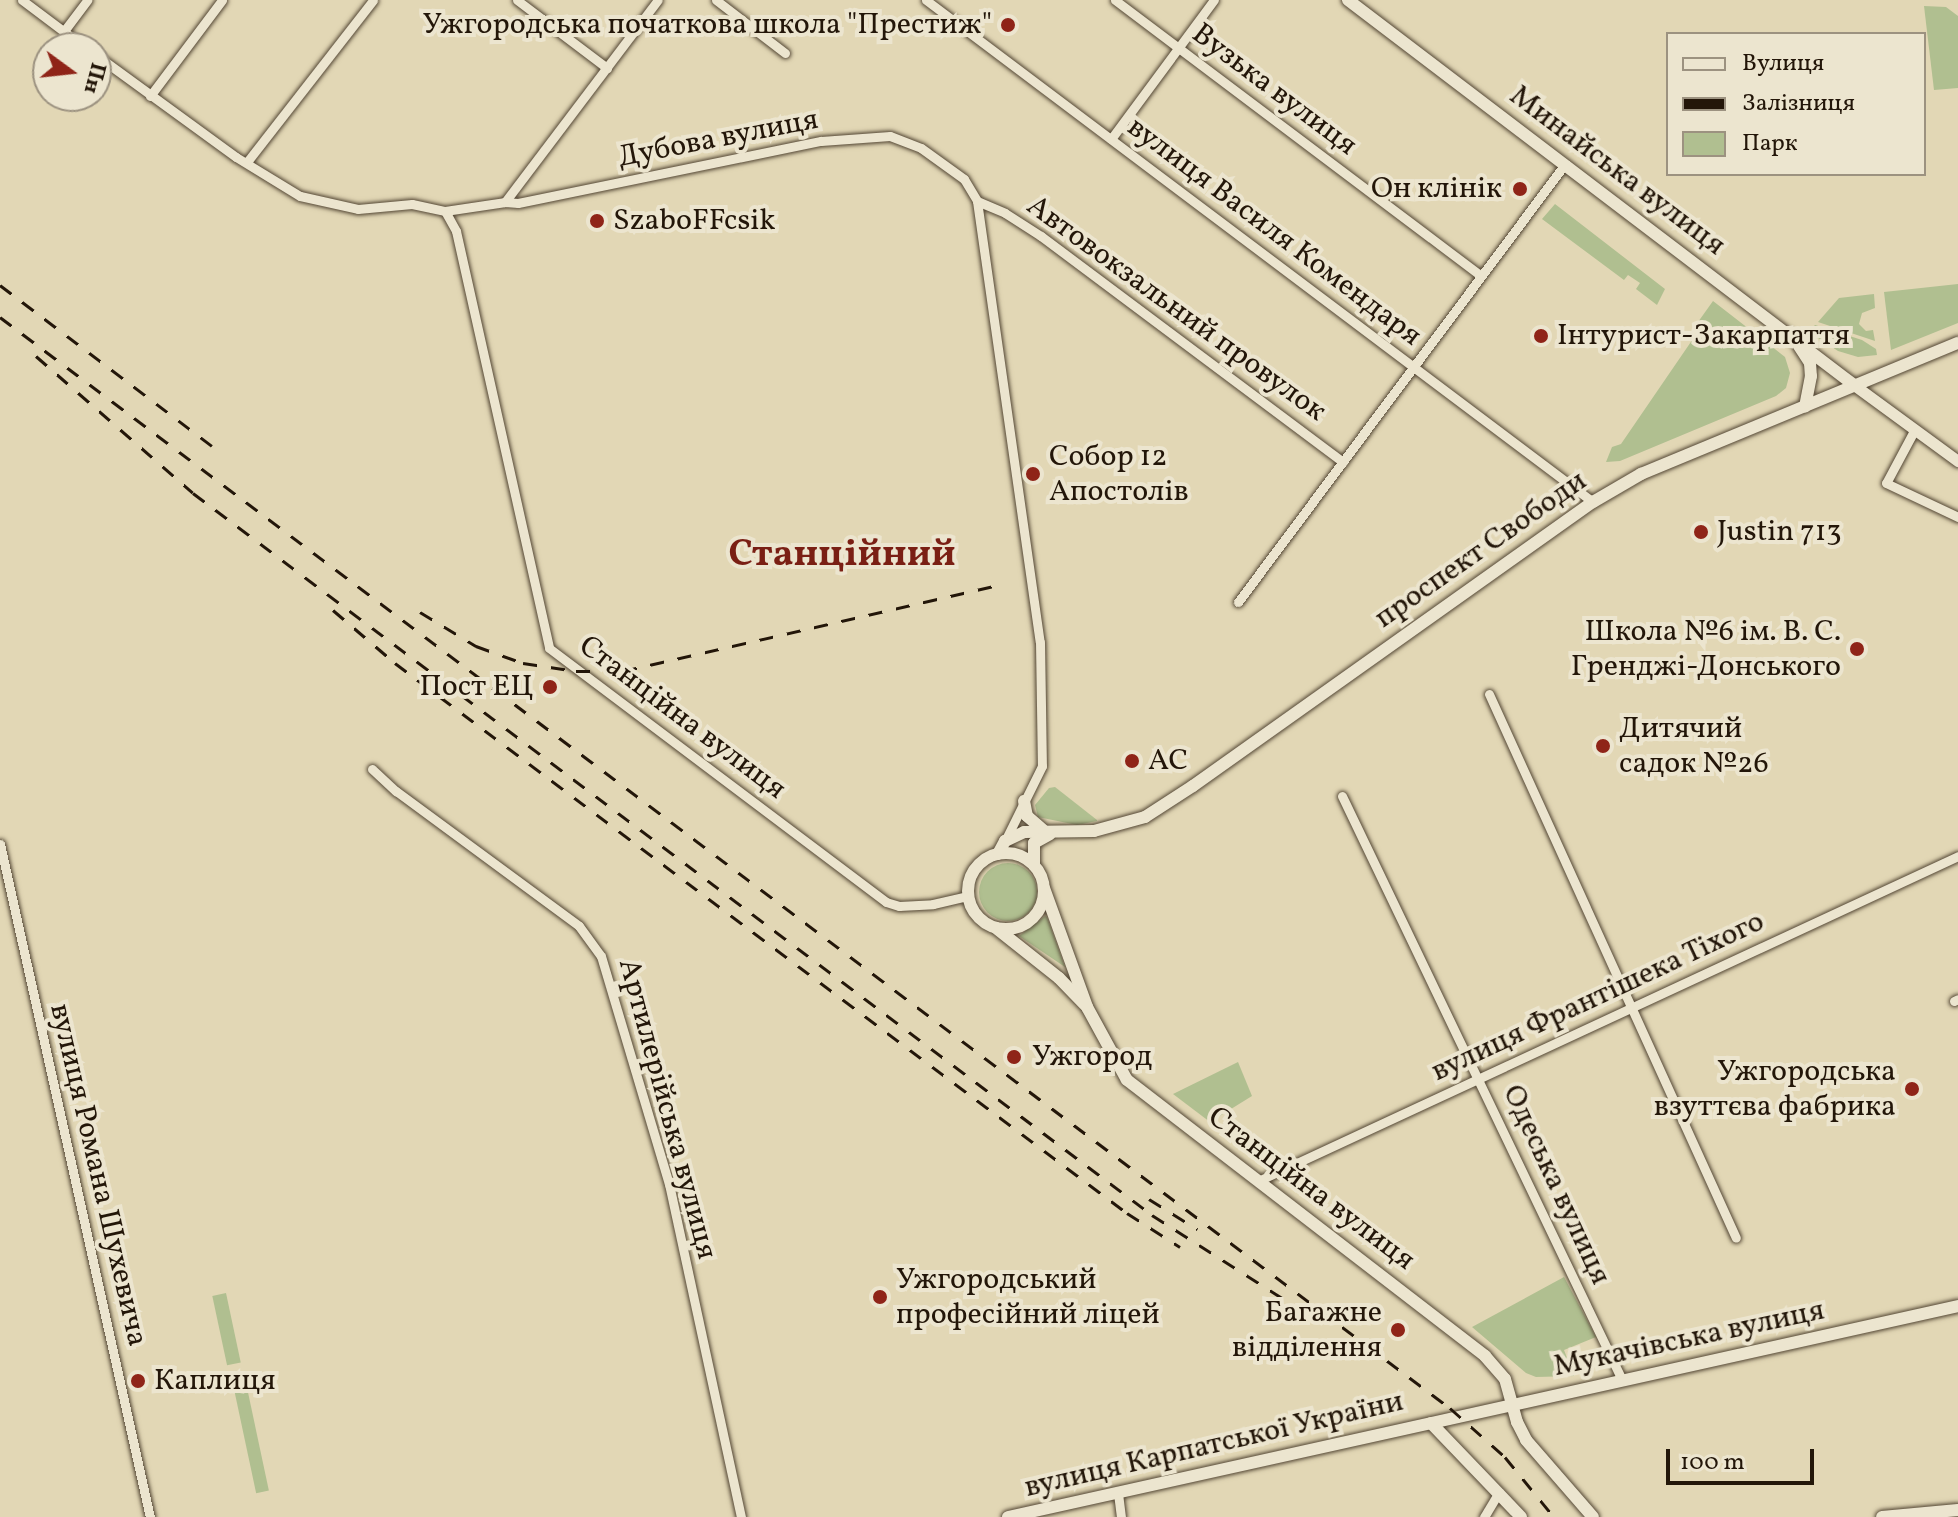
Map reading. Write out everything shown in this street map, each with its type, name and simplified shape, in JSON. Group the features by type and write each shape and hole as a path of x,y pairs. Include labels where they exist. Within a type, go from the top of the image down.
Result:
{"main road":[{"name":"Минайська вулиця","path":"1348,0 1854,385"},
{"path":"1796,340 1810,363 1811,376 1805,406"},
{"name":"проспект Свободи","path":"1005,841 1024,832 1043,830 1057,833 1112,828 1160,808 1593,502 1641,474 1958,343"},
{"path":"1024,801 1027,816 1043,830"},
{"path":"1034,865 1013,853 998,854 984,860 974,871 968,896 980,920 996,928 1017,928 1035,917 1044,888 1034,865 1036,840 1057,833"},
{"path":"998,854 1005,841"},
{"name":"Станційна вулиця","path":"1044,888 1087,1007 1127,1080 1485,1356 1505,1379 1526,1440 1593,1517"},
{"name":"Станційна вулиця","path":"996,928 1059,978 1087,1007"},
{"name":"Мукачівська вулиця","path":"1431,1423 1958,1306"},
{"path":"1431,1423 1521,1517"},
{"name":"вулиця Карпатської України","path":"1017,1516 1431,1423"},
{"path":"1882,1517 1958,1510"}],"street":[{"path":"22,0 64,31 87,0"},
{"path":"150,96 222,0"},
{"path":"247,162 373,0"},
{"path":"517,0 607,68"},
{"path":"505,202 658,0"},
{"path":"716,0 785,53"},
{"name":"вулиця Василя Комендаря","path":"926,0 1593,502"},
{"name":"Вузька вулиця","path":"1115,0 1481,276"},
{"path":"1111,139 1214,0"},
{"name":"Дубова вулиця","path":"112,67 300,196 358,209 412,204 445,211 505,202 518,203 821,141 890,136 906,140 946,164 964,179 977,201"},
{"path":"1238,602 1565,164"},
{"path":"977,201 1040,642 1042,766 1005,841"},
{"name":"Автовокзальний провулок","path":"977,201 1005,213 1041,236 1343,462"},
{"name":"Станційна вулиця","path":"445,211 456,231 549,648 886,902 899,906 933,904 968,896"},
{"path":"1854,385 1958,461"},
{"path":"1915,429 1886,483 1958,517"},
{"path":"1489,694 1736,1238"},
{"name":"Артилерійська вулиця","path":"372,769 396,791 579,926 601,956 669,1184 741,1517"},
{"name":"Одеська вулиця","path":"1342,796 1622,1380"},
{"name":"вулиця Романа Шухевича","path":"0,844 150,1517"},
{"name":"вулиця Франтішека Тіхого","path":"1258,1181 1958,856"},
{"path":"1484,1517 1499,1492"},
{"path":"1118,1493 1121,1517"}],"green space":[{"path":"1924,6 1946,7 1958,16 1958,88 1934,90"},
{"path":"1555,204 1665,289 1657,305 1636,289 1640,283 1628,275 1624,280 1542,219"},
{"path":"1958,284 1958,323 1891,350 1884,292"},
{"path":"1874,294 1875,308 1862,313 1859,324 1866,331 1873,330 1875,341 1818,322 1839,298"},
{"path":"1713,301 1785,357 1790,373 1786,388 1776,396 1620,461 1606,462 1612,447 1621,444 1697,333 1698,322"},
{"path":"1815,325 1862,340 1876,349 1877,355 1858,357 1838,351 1809,332"},
{"path":"1055,787 1097,821 1077,825 1038,817 1035,805 1049,788"},
{"path":"1008,863 1019,865 1028,872 1035,881 1035,903 1028,912 1019,919 1008,921 997,919 988,912 981,903 979,892 981,881 988,872 997,865"},
{"path":"1047,917 1065,967 1019,936"},
{"path":"1238,1062 1252,1096 1210,1122 1173,1094"},
{"path":"1564,1277 1596,1337 1564,1350 1574,1376 1536,1377 1526,1373 1472,1327"},
{"path":"226,1293 241,1362 227,1365 212,1296"},
{"path":"246,1383 269,1491 256,1493 233,1386"}],"railway":[{"path":"0,285 212,446"},
{"path":"0,317 1450,1408 1505,1457 1554,1517"},
{"path":"36,356 193,493 1152,1215 1320,1322"},
{"path":"420,612 476,646 523,663 576,671 623,671 998,585"},
{"path":"333,610 395,663 1127,1213 1180,1247"},
{"path":"1149,1199 1197,1229"}],"place":[{"name":"Ужгородська початкова школа \"Престиж\"","path":"1008,25"},
{"name":"Он клінік","path":"1520,189"},
{"name":"SzaboFFcsik","path":"597,221"},
{"name":"Інтурист-Закарпаття","path":"1541,336"},
{"name":"Собор 12 Апостолів","path":"1033,474"},
{"name":"Justin 713","path":"1701,532"},
{"name":"Школа №6 ім. В. С. Гренджі-Донського","path":"1857,649"},
{"name":"Пост ЕЦ","path":"550,687"},
{"name":"Дитячий садок №26","path":"1603,746"},
{"name":"AC","path":"1132,761"},
{"name":"Ужгород","path":"1014,1057"},
{"name":"Ужгородська взуттєва фабрика","path":"1912,1089"},
{"name":"Ужгородський професійний ліцей","path":"880,1297"},
{"name":"Багажне відділення","path":"1398,1330"},
{"name":"Каплиця","path":"138,1381"}],"district":[{"name":"Станційний","path":"842,556"}]}
